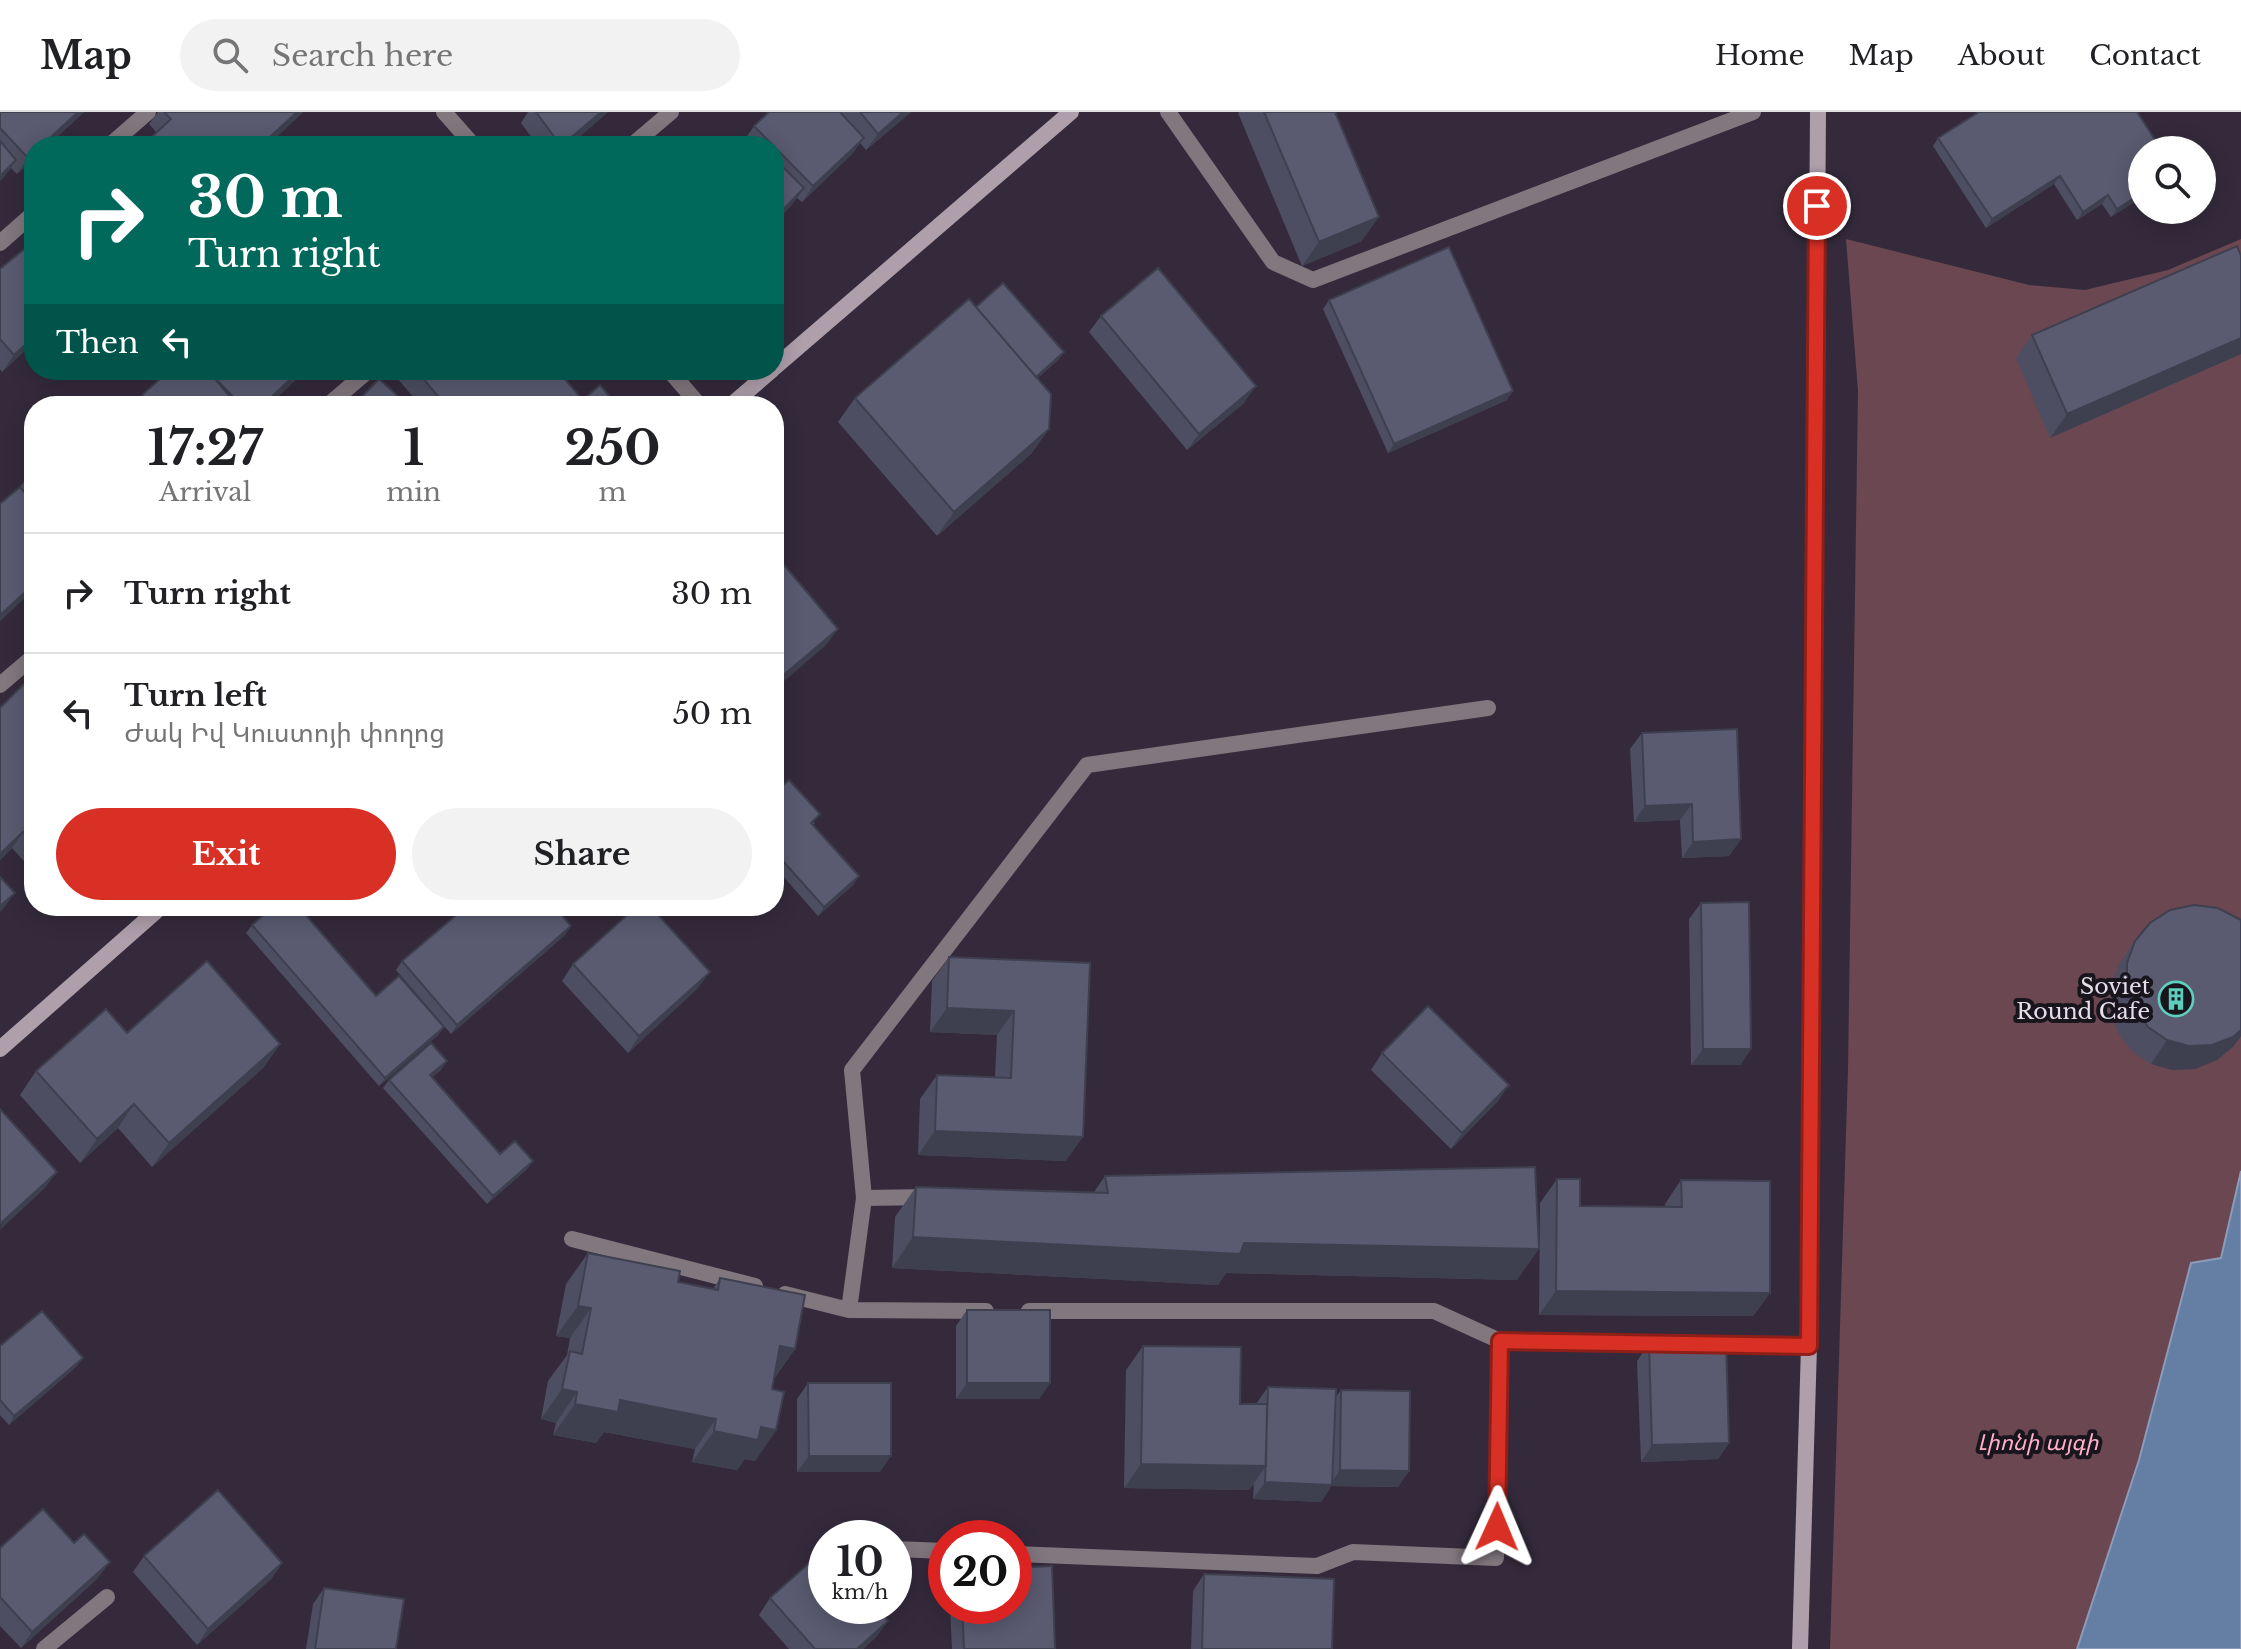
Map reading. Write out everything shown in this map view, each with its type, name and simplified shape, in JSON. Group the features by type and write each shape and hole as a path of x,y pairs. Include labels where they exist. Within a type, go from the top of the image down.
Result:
{"main road":[{"path":"784,360 1071,112"},
{"path":"1800,1649 1809,1346 1818,112"},
{"path":"742,396 760,380"},
{"path":"0,1049 151,916"}],"street":[{"path":"120,136 148,112"},
{"path":"444,112 465,136"},
{"path":"643,136 671,112"},
{"path":"1168,112 1273,262 1313,280 1753,112"},
{"path":"0,243 24,222"},
{"path":"339,396 357,380"},
{"path":"678,380 691,396"},
{"path":"0,685 24,665"},
{"path":"849,1310 864,1198 852,1070 1087,765 1488,708"},
{"path":"864,1198 943,1197"},
{"path":"572,1239 849,1310 1434,1311 1500,1341 1809,1346"},
{"path":"1032,1555 1317,1566 1353,1552 1496,1558 1500,1341"},
{"path":"44,1649 107,1597"}],"green space":[{"name":"Լիոնի այգի","path":"1846,239 2029,285 2085,290 2168,270 2241,239 2241,1649 1830,1649 1848,1069 1858,391"}],"water":[{"path":"2241,1171 2241,1649 2077,1649 2139,1460 2191,1263 2221,1258"}],"building":[{"path":"0,112 78,112 52,136 24,136 24,154 0,128"},
{"path":"164,112 297,112 271,136 153,136 171,119"},
{"path":"536,112 601,112 573,136 554,136"},
{"path":"769,112 840,112 864,138 813,186 784,157 784,136 764,136 754,126"},
{"path":"860,112 903,112 878,134"},
{"path":"1264,112 1335,112 1379,217 1319,242"},
{"path":"1979,112 2137,112 2153,136 2128,136 2128,202 2117,209 2108,195 2083,212 2060,176 1992,219 1938,138"},
{"path":"0,141 16,160 0,176"},
{"path":"784,168 804,188 784,209"},
{"path":"2237,246 2241,256 2241,338 2067,414 2032,335"},
{"path":"1449,247 1513,391 1394,444 1329,300"},
{"path":"24,249 24,346 14,355 0,339 0,269"},
{"path":"1158,268 1256,386 1199,434 1101,316"},
{"path":"1003,283 1064,352 1036,377 976,307"},
{"path":"969,299 1051,394 1049,429 954,512 855,398"},
{"path":"159,380 216,380 230,396 143,396"},
{"path":"217,380 289,380 273,396 232,396"},
{"path":"380,380 398,396 363,396"},
{"path":"424,380 566,380 580,396 438,396"},
{"path":"600,385 609,396 588,396"},
{"path":"20,487 24,492 24,593 0,615 0,504"},
{"path":"784,565 838,629 784,675"},
{"path":"24,684 24,833 0,854 0,708"},
{"path":"1737,729 1741,839 1693,842 1692,804 1645,806 1642,733"},
{"path":"789,780 820,814 811,823 859,876 824,907 784,862 784,784"},
{"path":"0,877 15,893 0,906"},
{"path":"1749,902 1751,1049 1703,1049 1701,903"},
{"name":"Soviet Round Cafe","path":"2194,905 2218,908 2241,920 2241,1030 2233,1037 2212,1045 2189,1046 2167,1040 2148,1027 2135,1009 2127,987 2127,963 2135,941 2150,923 2170,910"},
{"path":"262,916 307,916 376,996 399,976 444,1027 385,1078 252,925"},
{"path":"455,916 562,916 571,926 457,1025 402,961"},
{"path":"626,916 659,916 710,972 639,1036 573,964"},
{"path":"949,957 1090,963 1083,1137 935,1131 937,1075 1011,1078 1014,1011 947,1008"},
{"path":"207,961 280,1044 169,1143 134,1104 97,1139 36,1071 106,1009 127,1033"},
{"path":"1428,1006 1509,1085 1462,1133 1382,1053"},
{"path":"431,1043 447,1061 430,1075 500,1154 515,1141 533,1161 493,1196 389,1080"},
{"path":"0,1109 57,1172 1,1223 0,1222"},
{"path":"1535,1167 1539,1249 1244,1243 1240,1254 913,1237 916,1187 1108,1193 1105,1176"},
{"path":"1557,1179 1580,1179 1580,1206 1682,1207 1681,1180 1770,1181 1770,1293 1556,1291"},
{"path":"588,1253 680,1271 678,1282 718,1290 720,1278 805,1295 795,1349 780,1346 772,1389 784,1392 776,1430 761,1427 758,1440 714,1431 716,1419 620,1400 618,1412 575,1404 577,1392 562,1389 570,1351 582,1354 591,1308 578,1306"},
{"path":"967,1310 1050,1310 1050,1383 967,1383"},
{"path":"42,1311 83,1358 14,1416 0,1400 0,1346"},
{"path":"1726,1342 1729,1443 1652,1445 1649,1344"},
{"path":"1143,1346 1241,1347 1240,1404 1267,1404 1266,1466 1141,1464"},
{"path":"808,1383 891,1383 891,1456 809,1456"},
{"path":"1268,1387 1336,1389 1332,1485 1265,1482"},
{"path":"1341,1390 1410,1391 1409,1471 1340,1470"},
{"path":"218,1490 282,1563 208,1629 144,1556"},
{"path":"43,1509 74,1543 84,1534 110,1562 32,1632 0,1597 0,1548"},
{"path":"808,1564 808,1624 885,1624 857,1649 815,1649 770,1598"},
{"path":"1052,1566 1055,1649 964,1649 963,1624 1032,1624 1032,1567"},
{"path":"1204,1574 1334,1579 1332,1649 1202,1649"},
{"path":"324,1588 404,1599 396,1649 315,1649"}],"place":[{"name":"Soviet Round Cafe","path":"2176,999"}],"route":[{"path":"1497,1527 1500,1341 1809,1346 1817,206"}]}
